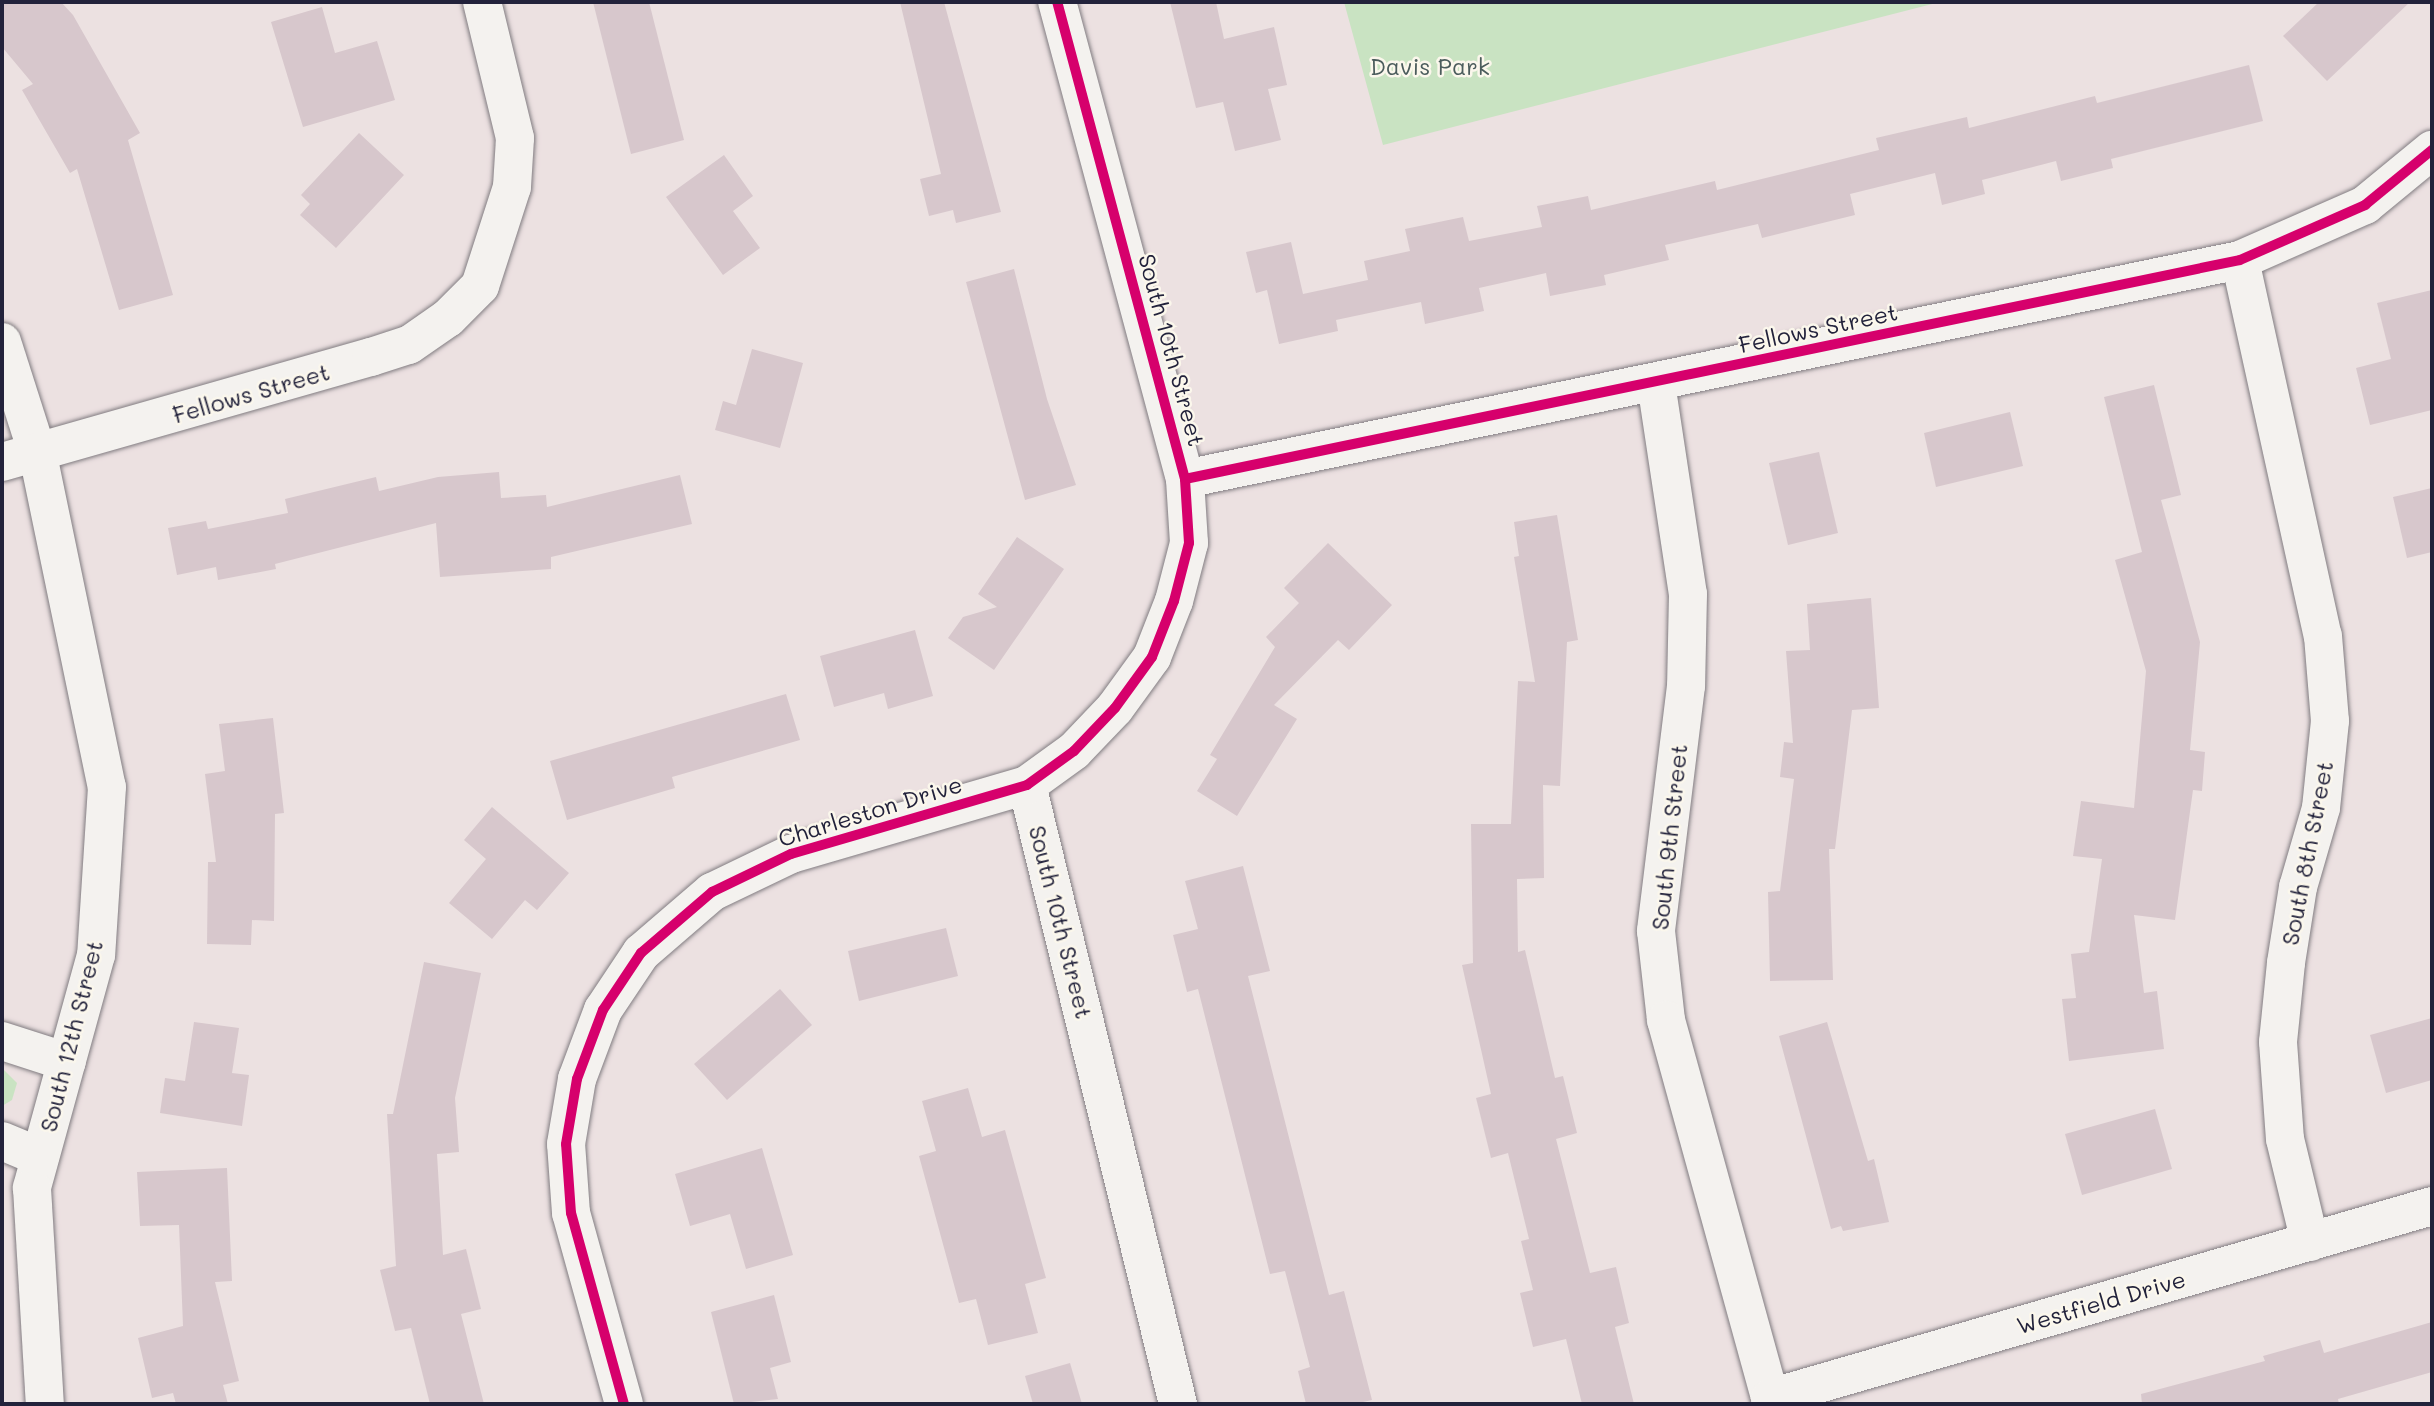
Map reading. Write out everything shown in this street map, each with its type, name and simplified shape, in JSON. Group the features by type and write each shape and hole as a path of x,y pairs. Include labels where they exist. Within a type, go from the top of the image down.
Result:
{"street":[{"name":"Fellows Street","path":"20,458 409,345 480,286 512,187 515,138 482,2"},
{"name":"South 10th Street","path":"1057,2 1185,479 1189,542 1152,657 1082,743 1027,785 1178,1404"},
{"name":"Fellows Street","path":"1185,479 2240,260 2365,205 2432,150"},
{"name":"South 8th Street","path":"2240,260 2323,636 2330,721 2321,808 2298,887 2286,963 2278,1042 2285,1139 2310,1242"},
{"name":"South 12th Street","path":"2,342 20,458 107,787 96,956 32,1188 45,1404"},
{"name":"South 9th Street","path":"1656,383 1688,594 1686,686 1656,931 1666,1020 1771,1401"},
{"name":"Charleston Drive","path":"624,1404 571,1213 566,1144 577,1079 603,1010 641,953 712,892 791,854 1027,785"},
{"path":"2,1041 67,1062"},
{"path":"2,1141 40,1157"},
{"name":"Westfield Drive","path":"1771,1401 2432,1206"}],"green space":[{"name":"Davis Park","path":"1344,2 1940,2 1383,145"},
{"path":"2,1068 17,1083 12,1100 2,1106"}],"building":[{"path":"2,2 61,2 73,15 140,133 128,140 173,295 119,310 77,169 70,173 22,90 33,84 2,47"},
{"path":"593,2 649,2 684,140 631,154"},
{"path":"900,2 944,2 1001,212 956,223 953,210 929,216 920,179 941,174"},
{"path":"1170,2 1216,2 1224,39 1274,27 1287,85 1268,89 1281,140 1235,151 1223,102 1196,108"},
{"path":"2319,2 2410,2 2327,81 2283,36"},
{"path":"322,7 335,53 377,41 395,100 303,127 271,22"},
{"path":"2249,65 2263,121 2111,159 2113,168 2061,181 2056,161 1982,180 1985,194 1942,205 1935,173 1850,194 1855,215 1762,238 1758,224 1665,245 1669,260 1604,275 1606,285 1550,296 1546,273 1479,288 1484,311 1425,324 1421,302 1336,320 1338,331 1279,344 1267,290 1256,293 1246,252 1291,242 1303,294 1368,280 1364,261 1410,251 1405,229 1463,217 1469,241 1542,227 1537,206 1588,196 1591,210 1715,181 1717,190 1879,150 1876,138 1967,117 1969,128 2095,96 2097,103"},
{"path":"359,133 404,175 336,248 300,215 310,204 301,195"},
{"path":"724,155 753,196 733,211 760,248 723,275 666,197"},
{"path":"1014,269 1047,399 1076,485 1025,500 966,282"},
{"path":"2432,290 2432,410 2370,425 2356,368 2391,359 2377,303"},
{"path":"752,349 803,363 780,448 715,430 723,401 736,405"},
{"path":"2154,385 2181,495 2161,500 2200,642 2190,750 2205,752 2202,791 2193,790 2175,920 2134,915 2144,993 2157,991 2164,1049 2069,1061 2062,999 2076,998 2071,954 2089,952 2102,859 2073,856 2081,801 2134,808 2146,671 2115,560 2142,552 2104,397"},
{"path":"2010,412 2023,466 1936,487 1924,433"},
{"path":"1819,452 1838,533 1788,545 1769,463"},
{"path":"499,472 501,498 546,495 547,507 680,475 692,524 551,557 551,569 440,577 436,523 275,564 276,569 218,580 216,567 177,575 168,528 206,521 208,529 288,513 285,499 376,477 379,491 438,477"},
{"path":"2432,488 2432,552 2407,558 2393,497"},
{"path":"1557,515 1578,640 1567,642 1560,786 1543,785 1544,878 1517,879 1518,952 1525,950 1555,1078 1563,1076 1577,1133 1556,1139 1590,1273 1616,1267 1629,1323 1615,1327 1634,1404 1582,1404 1566,1339 1533,1347 1520,1293 1533,1290 1521,1241 1529,1239 1508,1153 1491,1158 1476,1098 1491,1094 1462,965 1473,963 1471,824 1511,824 1518,681 1535,682 1514,557 1519,556 1514,522"},
{"path":"1017,537 1064,569 994,670 948,638 963,617 997,607 978,594"},
{"path":"1328,543 1392,605 1349,650 1338,640 1274,705 1297,719 1237,816 1197,791 1217,759 1210,755 1275,647 1266,637 1299,603 1284,588"},
{"path":"1871,598 1879,708 1852,710 1835,849 1829,849 1833,980 1770,981 1768,892 1780,891 1794,779 1780,777 1784,742 1793,743 1786,651 1810,650 1807,604"},
{"path":"915,630 933,696 888,709 884,693 834,707 820,656"},
{"path":"786,694 800,740 672,777 675,788 567,820 550,761"},
{"path":"273,718 284,813 275,814 274,921 252,920 251,945 207,944 208,862 216,862 205,774 225,771 219,724"},
{"path":"492,807 569,873 537,910 525,900 492,939 449,903 486,859 464,840"},
{"path":"1243,866 1270,971 1248,976 1329,1295 1344,1291 1372,1400 1354,1404 1306,1404 1298,1371 1310,1367 1285,1271 1270,1274 1198,989 1187,992 1173,935 1198,929 1185,881"},
{"path":"946,928 958,976 859,1001 848,951"},
{"path":"424,962 481,973 455,1098 459,1152 437,1154 443,1255 466,1249 481,1309 461,1314 484,1404 430,1404 411,1328 395,1331 380,1270 396,1266 387,1114 393,1114"},
{"path":"780,989 812,1025 727,1100 694,1064"},
{"path":"2432,1018 2432,1080 2386,1093 2370,1035"},
{"path":"194,1022 239,1028 232,1073 249,1075 242,1126 160,1113 165,1078 185,1081"},
{"path":"1827,1022 1868,1161 1874,1159 1889,1222 1843,1231 1841,1226 1831,1229 1779,1036"},
{"path":"968,1088 982,1137 1005,1130 1046,1278 1025,1284 1038,1333 988,1345 976,1299 959,1303 919,1156 936,1151 922,1101"},
{"path":"2155,1109 2172,1169 2082,1195 2065,1134"},
{"path":"762,1148 793,1255 746,1269 730,1214 690,1226 675,1174"},
{"path":"227,1168 232,1281 215,1282 239,1381 223,1385 228,1404 176,1404 173,1393 152,1398 138,1338 183,1326 179,1225 140,1226 137,1172"},
{"path":"774,1295 791,1362 770,1368 778,1399 734,1404 711,1312"},
{"path":"2432,1322 2432,1372 2338,1399 2339,1404 2142,1404 2141,1394 2265,1361 2263,1356 2320,1340 2324,1353"},
{"path":"1070,1363 1082,1404 1033,1404 1025,1376"}],"cycle path":[{"path":"624,1404 571,1213 566,1144 577,1079 603,1010 641,953 712,892 791,854 1027,785 1074,751 1115,708 1152,657 1174,601 1189,543 1185,479 1057,2"},
{"path":"1185,479 2240,260 2365,205 2432,150"}]}
